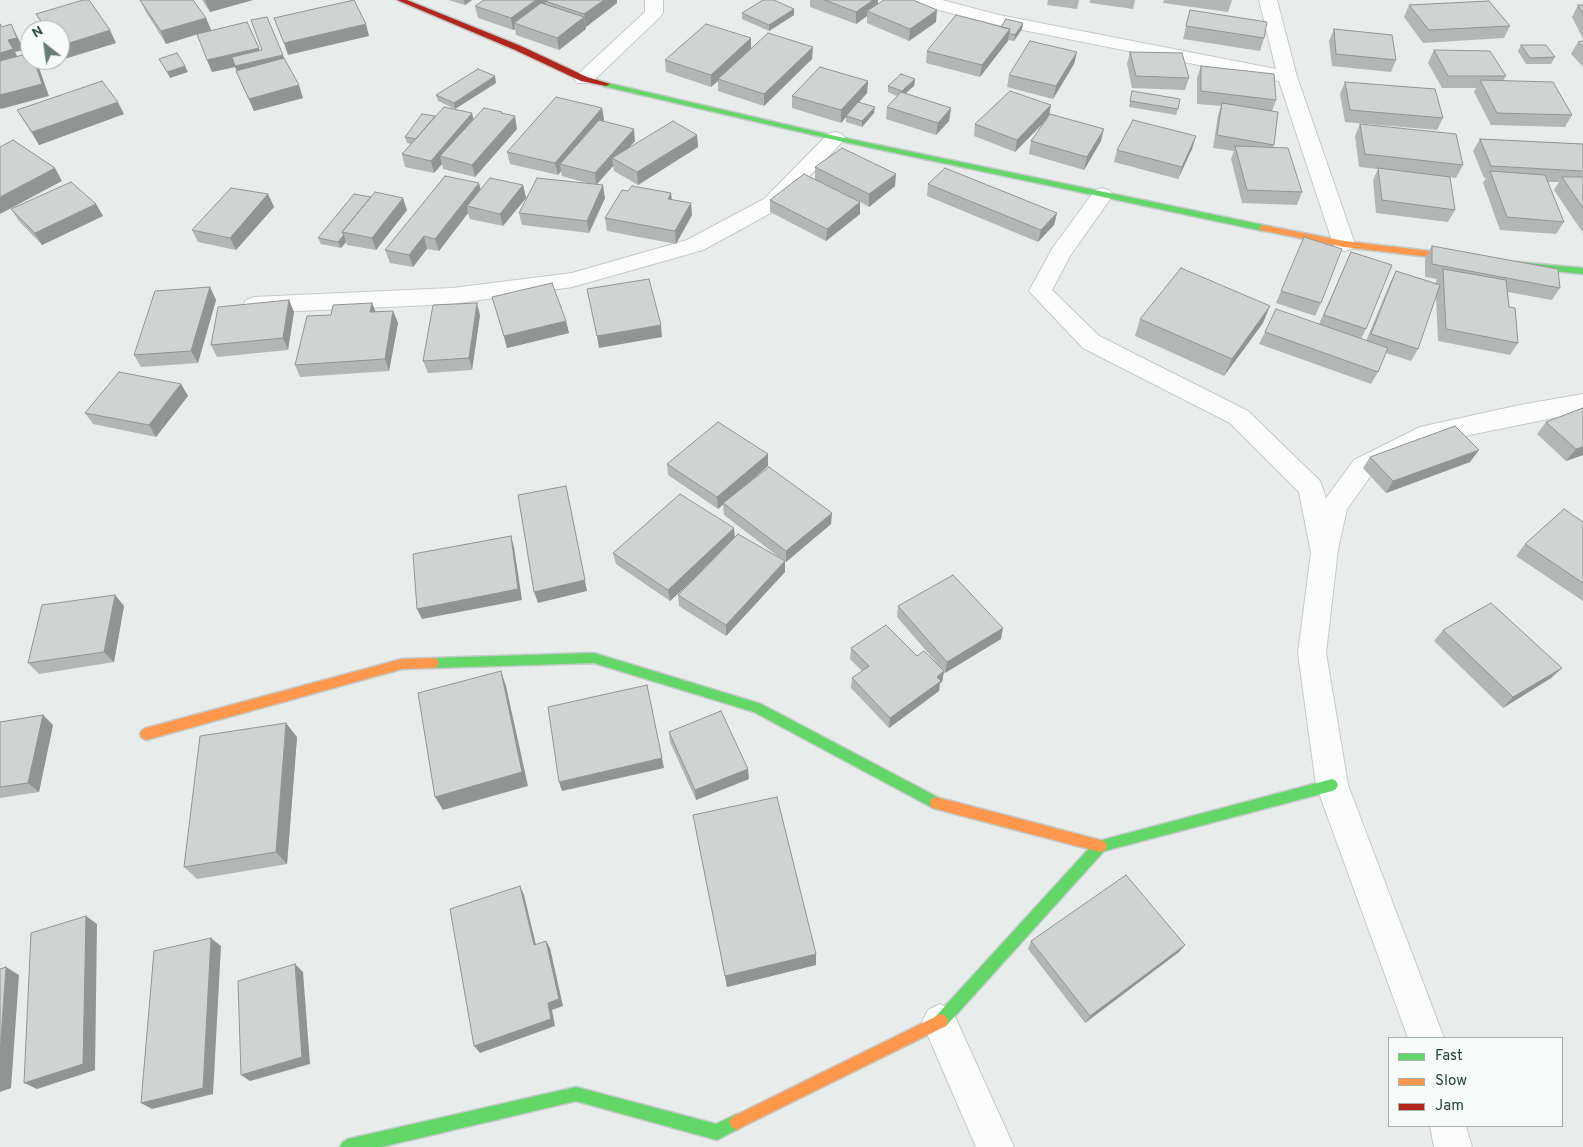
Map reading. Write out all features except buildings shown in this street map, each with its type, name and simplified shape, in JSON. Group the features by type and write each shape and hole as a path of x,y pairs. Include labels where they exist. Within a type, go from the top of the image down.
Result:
{"street":[{"path":"401,0 518,48 584,79 835,138 1102,195 1344,244 1477,260"},
{"path":"584,79 654,13 654,0"},
{"path":"921,0 998,20 1287,77"},
{"path":"1268,0 1287,77 1344,244"},
{"path":"252,305 452,296 562,281 686,248 771,204 835,138"},
{"path":"1102,195 1060,254 1040,291 1092,342 1239,417 1310,488 1325,552"},
{"path":"1505,263 1583,271"},
{"path":"1426,1037 1332,785 1312,653 1325,552 1334,507 1363,467 1429,434 1520,414 1583,403"},
{"path":"146,734 402,664 594,658 757,708 933,802 1100,846 1332,785"},
{"path":"348,1147 576,1094 717,1132 940,1022 1100,846"},
{"path":"940,1022 995,1147"},
{"path":"1448,1127 1453,1147"}],"traffic: fast":[{"path":"606,84 835,138 1263,228"},
{"path":"1517,265 1583,271"},
{"path":"433,663 594,658 757,708 936,803"},
{"path":"941,1021 1100,846 1332,785"},
{"path":"348,1147 576,1094 717,1132 737,1122"}],"traffic: slow":[{"path":"1263,228 1344,244 1464,258"},
{"path":"146,734 402,664 433,663"},
{"path":"936,803 1100,846"},
{"path":"737,1122 941,1021"}],"traffic: jam":[{"path":"401,0 518,48 584,79 606,84"}]}
